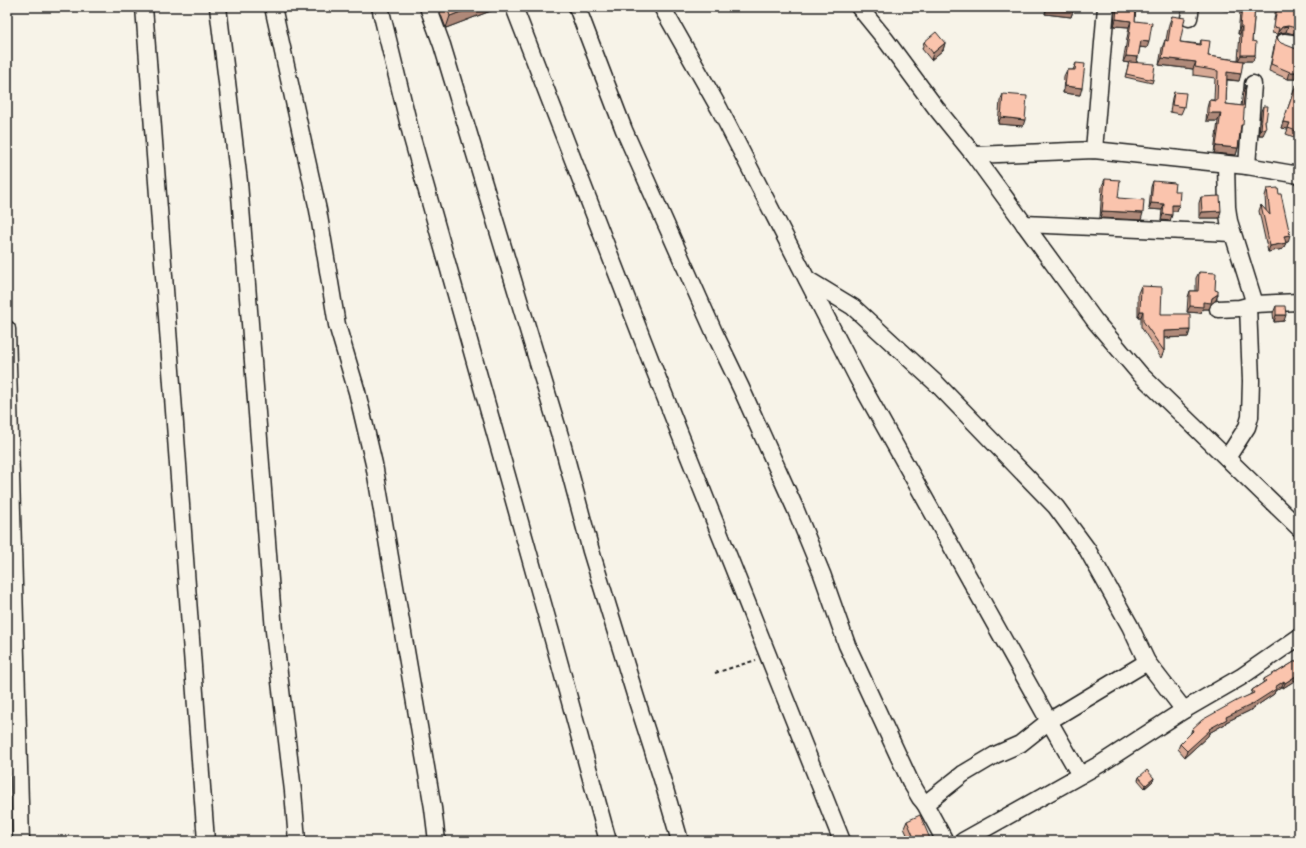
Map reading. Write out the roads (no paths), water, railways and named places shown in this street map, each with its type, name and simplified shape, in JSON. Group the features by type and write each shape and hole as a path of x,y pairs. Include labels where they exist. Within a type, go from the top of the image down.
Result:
{"street":[{"path":"144,7 206,841"},
{"path":"218,7 239,182 274,631 293,791 297,841"},
{"path":"274,7 318,210 337,325 357,392 374,464 433,808 437,841"},
{"path":"380,7 412,138 608,841"},
{"path":"428,7 442,45 561,439 591,552 680,841"},
{"path":"514,7 646,349 842,841"},
{"path":"577,7 624,130 798,515 822,574 847,645 910,781 925,804 945,841"},
{"path":"662,7 718,108 858,378 1080,775"},
{"path":"859,7 974,155 1095,321 1140,374 1299,528"},
{"path":"1094,150 1106,7"},
{"path":"1247,166 1253,84"},
{"path":"974,155 1094,150 1247,166 1299,175"},
{"path":"1226,164 1227,207 1229,221 1252,305 1250,417 1247,427 1227,458"},
{"path":"1024,224 1232,233"},
{"path":"807,279 853,306 938,385 990,436 1015,465 1056,507 1087,549 1130,626 1147,662 1184,710"},
{"path":"1218,309 1299,302"},
{"path":"7,329 21,841"},
{"path":"963,841 1080,775 1184,710 1241,677 1299,637"},
{"path":"925,804 963,774 995,755 1020,744 1049,722 1147,662"}]}
